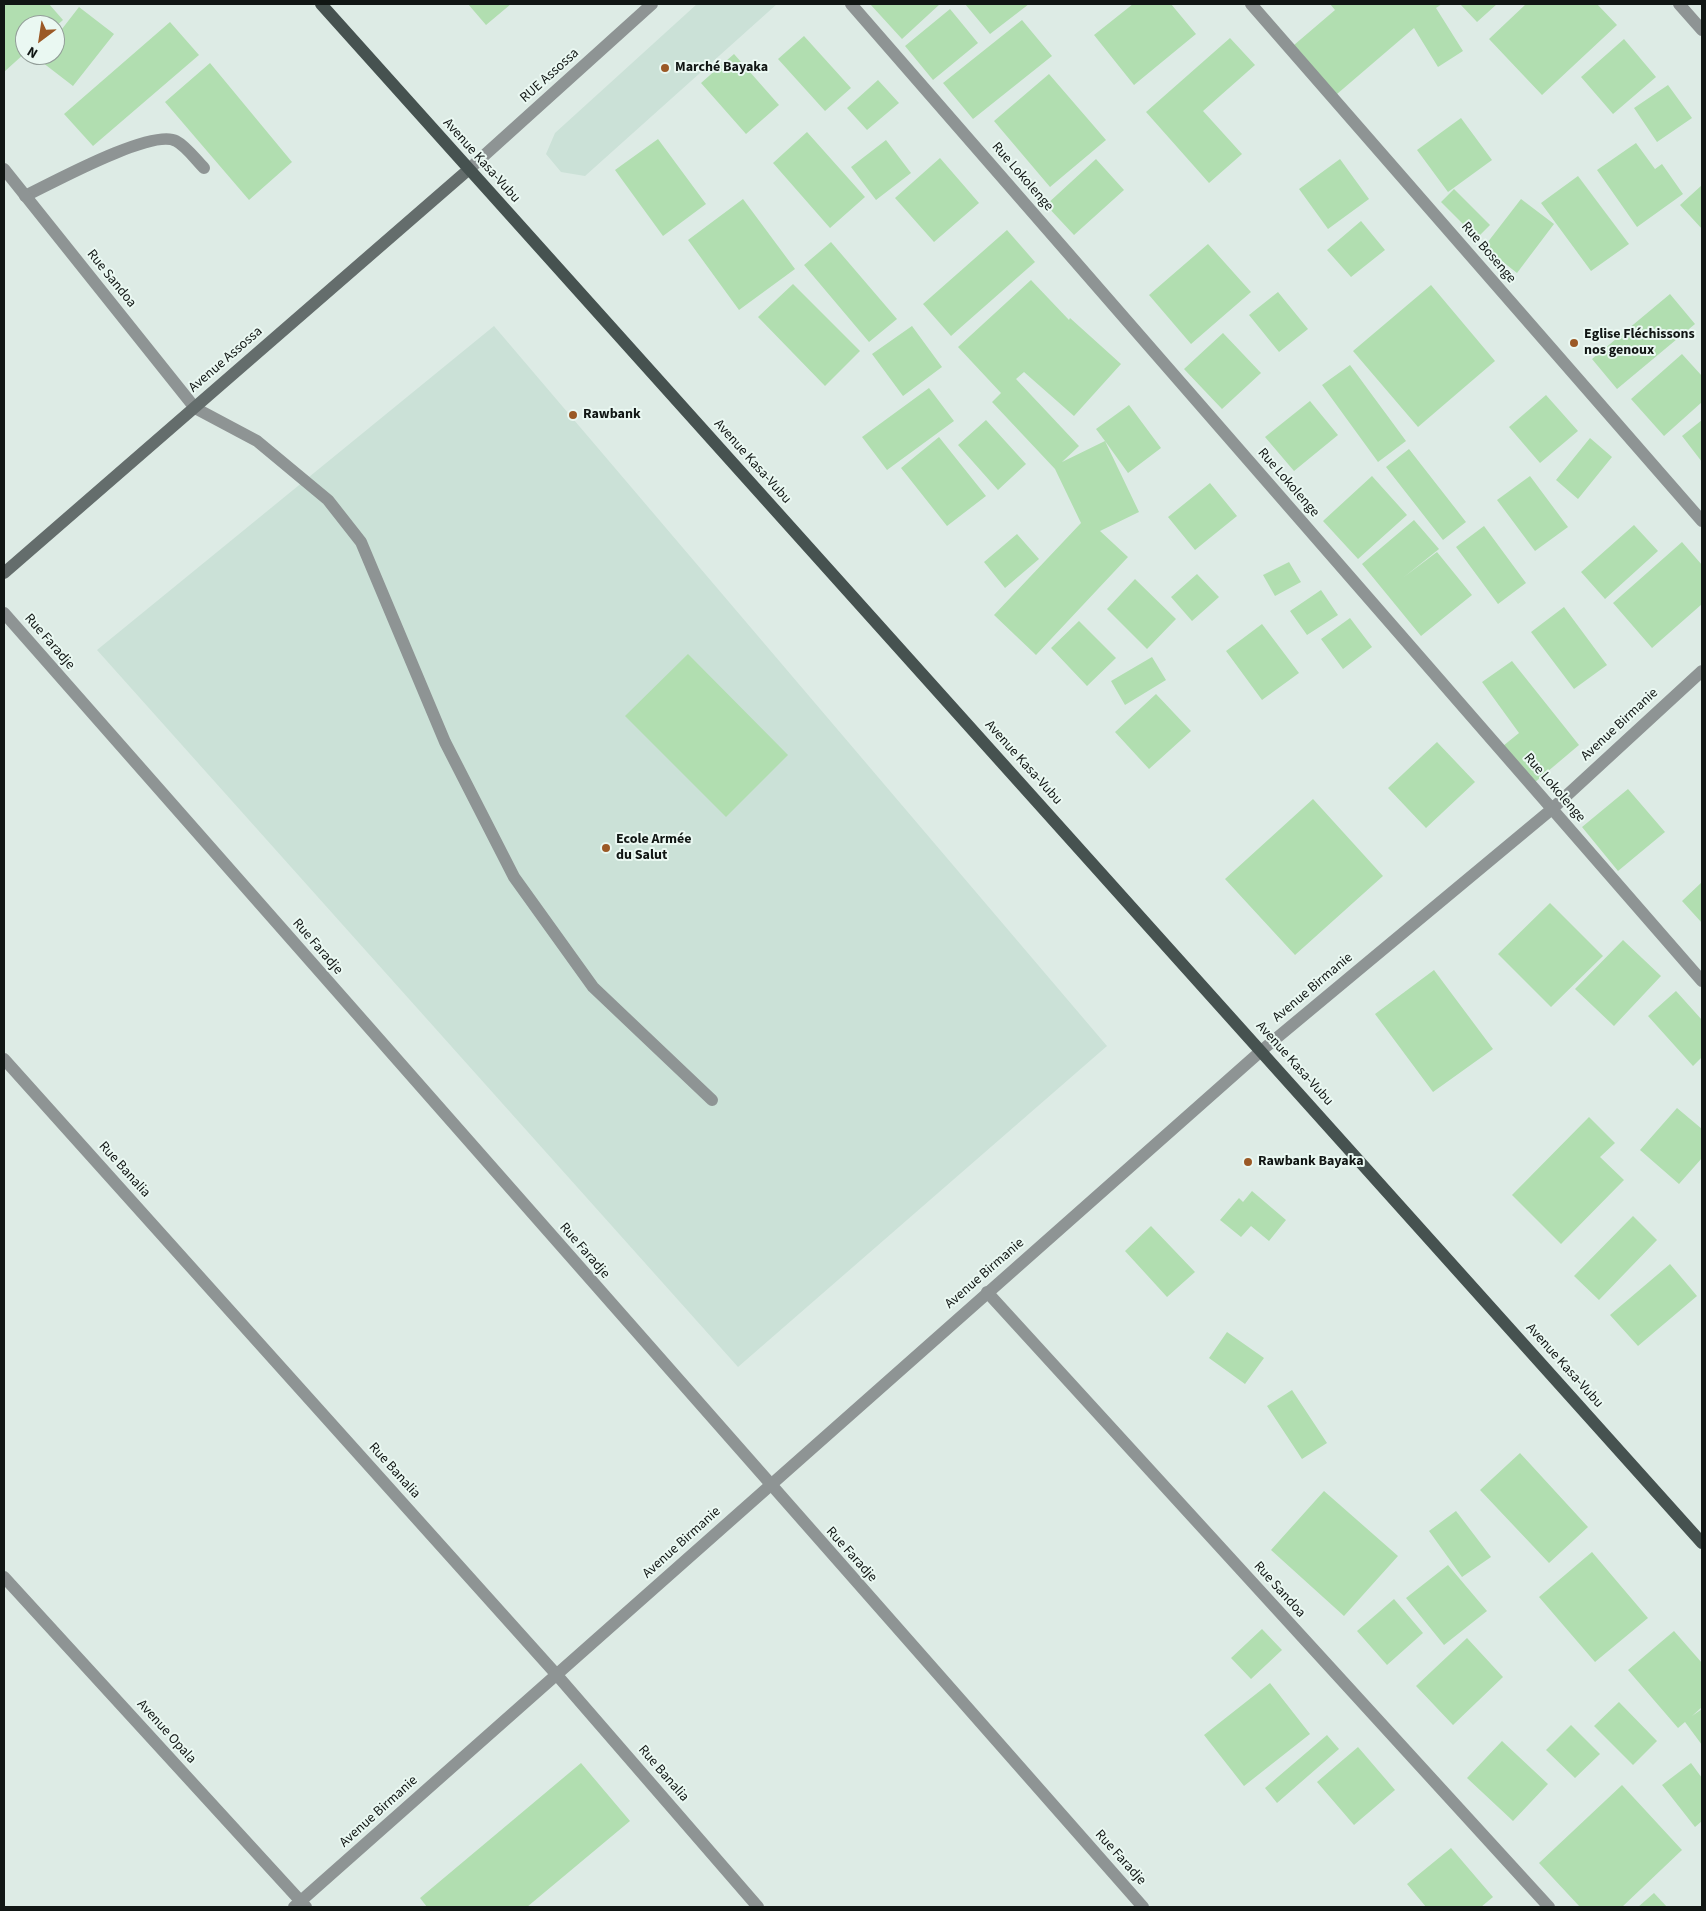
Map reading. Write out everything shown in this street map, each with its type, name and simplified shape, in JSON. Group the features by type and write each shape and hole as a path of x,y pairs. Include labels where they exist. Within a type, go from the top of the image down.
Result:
{"main road":[{"name":"Avenue Kasa-Vubu","path":"321,4 468,170 867,610 1702,1543"},
{"name":"Avenue Assossa","path":"4,573 468,170"}],"street":[{"name":"RUE Assossa","path":"468,170 652,4"},
{"name":"Rue Lokolenge","path":"851,4 1702,981"},
{"name":"Rue Bosenge","path":"1251,4 1702,521"},
{"path":"1679,4 1702,30"},
{"path":"25,196 128,148 158,138 176,141 204,168"},
{"name":"Rue Sandoa","path":"4,169 195,408"},
{"path":"195,408 257,441 328,500 361,542 445,742 514,877 593,987 712,1100"},
{"name":"Rue Faradje","path":"4,613 1143,1907"},
{"name":"Avenue Birmanie","path":"300,1905 556,1674 987,1292 1261,1051 1552,809 1702,671"},
{"name":"Rue Banalia","path":"4,1059 556,1674 758,1907"},
{"name":"Rue Sandoa","path":"987,1292 1550,1907"},
{"name":"Avenue Opala","path":"4,1577 300,1905"}],"shaded area":[{"name":"Marché Bayaka","path":"697,4 777,4 585,176 561,172 546,154 555,133"},
{"name":"Ecole Armée du Salut","path":"494,326 1107,1046 738,1367 97,650"}],"building":[{"path":"4,4 49,4 59,15 15,15 15,62 4,72"},
{"path":"468,4 511,4 486,25"},
{"path":"870,4 940,4 902,39"},
{"path":"965,4 1029,4 990,34"},
{"path":"1133,4 1171,4 1196,34 1134,85 1094,35"},
{"path":"1330,4 1442,4 1436,8 1463,51 1438,67 1414,28 1330,100 1287,51 1335,10"},
{"path":"1460,4 1497,4 1477,22"},
{"path":"1526,4 1597,4 1617,25 1542,95 1489,39"},
{"path":"79,7 114,34 73,86 46,65 65,65 65,25"},
{"path":"950,9 978,43 933,80 905,46"},
{"path":"1022,20 1052,56 973,119 943,83"},
{"path":"170,22 199,55 93,146 64,114"},
{"path":"804,36 851,88 825,111 778,59"},
{"path":"1230,38 1255,65 1203,111 1242,154 1209,183 1146,112"},
{"path":"1624,39 1656,77 1613,114 1581,77"},
{"path":"734,54 779,105 746,134 701,83"},
{"path":"210,63 292,162 249,200 165,102"},
{"path":"1049,74 1106,140 1050,187 994,121"},
{"path":"878,80 899,103 867,130 847,108"},
{"path":"1668,85 1692,118 1657,142 1634,108"},
{"path":"1461,118 1492,160 1448,192 1417,150"},
{"path":"807,132 865,197 830,228 773,163"},
{"path":"658,139 706,204 663,236 615,170"},
{"path":"886,140 911,173 876,200 851,167"},
{"path":"1636,143 1655,169 1662,164 1683,194 1637,227 1597,170"},
{"path":"940,158 979,203 934,242 895,198"},
{"path":"1096,159 1124,190 1074,235 1046,205"},
{"path":"1340,159 1369,199 1328,229 1299,189"},
{"path":"1578,176 1629,244 1591,271 1541,203"},
{"path":"1702,185 1702,229 1680,205"},
{"path":"1454,189 1490,225 1477,238 1441,202"},
{"path":"743,199 795,269 739,310 688,240"},
{"path":"1521,199 1554,224 1517,273 1484,247"},
{"path":"1361,221 1385,250 1351,277 1327,250"},
{"path":"1007,230 1035,262 951,336 923,304"},
{"path":"831,242 897,319 869,342 804,265"},
{"path":"1208,244 1251,292 1191,344 1149,295"},
{"path":"1031,280 1069,320 1070,318 1121,364 1074,416 1024,372 1016,379 1079,446 1062,462 1105,441 1139,512 1100,531 1128,557 1036,655 994,615 1081,523 1055,469 992,402 1001,393 958,347"},
{"path":"793,284 860,351 825,386 758,317"},
{"path":"1431,285 1495,361 1418,427 1353,351"},
{"path":"1278,292 1308,329 1279,352 1249,315"},
{"path":"1670,294 1695,324 1617,389 1592,359"},
{"path":"912,326 942,367 903,396 872,354"},
{"path":"1223,333 1261,373 1222,409 1184,369"},
{"path":"1682,354 1702,376 1702,402 1664,436 1631,399"},
{"path":"1350,365 1406,441 1378,462 1322,385"},
{"path":"929,388 954,421 887,470 862,437"},
{"path":"1546,395 1578,431 1540,463 1509,427"},
{"path":"1310,401 1338,435 1294,471 1265,437"},
{"path":"1129,405 1161,448 1128,473 1096,429"},
{"path":"986,420 1026,464 998,490 958,445"},
{"path":"1702,420 1702,462 1682,436"},
{"path":"939,437 986,496 947,526 901,468"},
{"path":"1590,438 1612,457 1578,499 1556,480"},
{"path":"1409,449 1466,522 1443,540 1386,467"},
{"path":"1372,476 1407,515 1358,559 1323,521"},
{"path":"1530,476 1568,527 1535,551 1497,500"},
{"path":"1210,483 1237,516 1195,550 1168,517"},
{"path":"1414,520 1439,549 1404,577 1437,552 1472,595 1421,636 1362,564"},
{"path":"1634,525 1658,551 1605,599 1581,572"},
{"path":"1484,526 1526,583 1498,604 1456,547"},
{"path":"1017,534 1039,559 1005,588 984,562"},
{"path":"1682,542 1702,565 1702,604 1652,648 1613,603"},
{"path":"1289,562 1301,582 1275,596 1263,575"},
{"path":"1197,574 1219,597 1192,621 1171,597"},
{"path":"1135,579 1176,619 1147,649 1107,609"},
{"path":"1321,590 1338,615 1307,635 1290,611"},
{"path":"1564,607 1607,665 1574,689 1531,632"},
{"path":"1350,618 1372,647 1343,669 1321,639"},
{"path":"1079,621 1116,658 1087,686 1051,648"},
{"path":"1262,624 1299,673 1262,700 1226,651"},
{"path":"688,654 788,755 726,817 625,716"},
{"path":"1152,657 1166,680 1125,705 1111,681"},
{"path":"1512,661 1579,745 1534,783 1503,746 1519,733 1482,682"},
{"path":"1156,694 1191,731 1149,769 1115,732"},
{"path":"1437,742 1475,782 1426,828 1388,788"},
{"path":"1628,789 1665,832 1618,871 1582,827"},
{"path":"1313,799 1383,876 1295,955 1225,879"},
{"path":"1702,882 1702,923 1682,901"},
{"path":"1550,903 1603,956 1551,1007 1498,954"},
{"path":"1623,940 1661,976 1614,1026 1575,989"},
{"path":"1434,970 1493,1049 1433,1092 1375,1014"},
{"path":"1676,991 1702,1020 1702,1057 1693,1066 1648,1016"},
{"path":"1677,1108 1702,1129 1702,1158 1679,1184 1640,1150"},
{"path":"1589,1117 1615,1143 1600,1157 1624,1180 1561,1244 1512,1195"},
{"path":"1252,1191 1286,1220 1269,1241 1251,1226 1241,1237 1220,1220 1239,1198 1243,1202"},
{"path":"1633,1216 1657,1240 1599,1300 1574,1276"},
{"path":"1151,1226 1195,1272 1167,1297 1125,1251"},
{"path":"1670,1264 1697,1296 1638,1346 1610,1315"},
{"path":"1227,1332 1264,1358 1245,1384 1209,1358"},
{"path":"1292,1390 1327,1443 1302,1459 1267,1406"},
{"path":"1520,1453 1588,1527 1549,1563 1480,1490"},
{"path":"1324,1491 1398,1556 1344,1616 1271,1550"},
{"path":"1456,1511 1491,1557 1462,1577 1429,1531"},
{"path":"1592,1552 1648,1618 1595,1662 1539,1597"},
{"path":"1448,1565 1487,1611 1444,1645 1406,1598"},
{"path":"1394,1599 1423,1633 1387,1665 1357,1631"},
{"path":"1262,1629 1282,1650 1251,1679 1231,1658"},
{"path":"1674,1631 1702,1663 1702,1707 1692,1716 1702,1709 1702,1745 1685,1722 1678,1728 1628,1670"},
{"path":"1467,1638 1503,1677 1453,1725 1416,1686"},
{"path":"1270,1683 1310,1734 1244,1786 1204,1735"},
{"path":"1619,1702 1657,1741 1633,1765 1594,1726"},
{"path":"1571,1725 1600,1754 1575,1778 1546,1750"},
{"path":"1327,1735 1339,1749 1277,1803 1265,1788"},
{"path":"1502,1741 1548,1784 1513,1821 1467,1778"},
{"path":"1358,1747 1395,1790 1354,1825 1317,1782"},
{"path":"581,1763 630,1821 527,1907 427,1907 420,1898"},
{"path":"1691,1763 1702,1778 1702,1821 1695,1827 1662,1785"},
{"path":"1622,1785 1682,1850 1622,1907 1580,1907 1539,1863"},
{"path":"1451,1848 1493,1897 1481,1907 1426,1907 1407,1884"},
{"path":"1654,1893 1667,1907 1638,1907"}],"place":[{"name":"Marché Bayaka","path":"665,68"},
{"name":"Eglise Fléchissons nos genoux","path":"1574,343"},
{"name":"Rawbank","path":"573,415"},
{"name":"Ecole Armée du Salut","path":"606,848"},
{"name":"Rawbank Bayaka","path":"1248,1162"}]}
